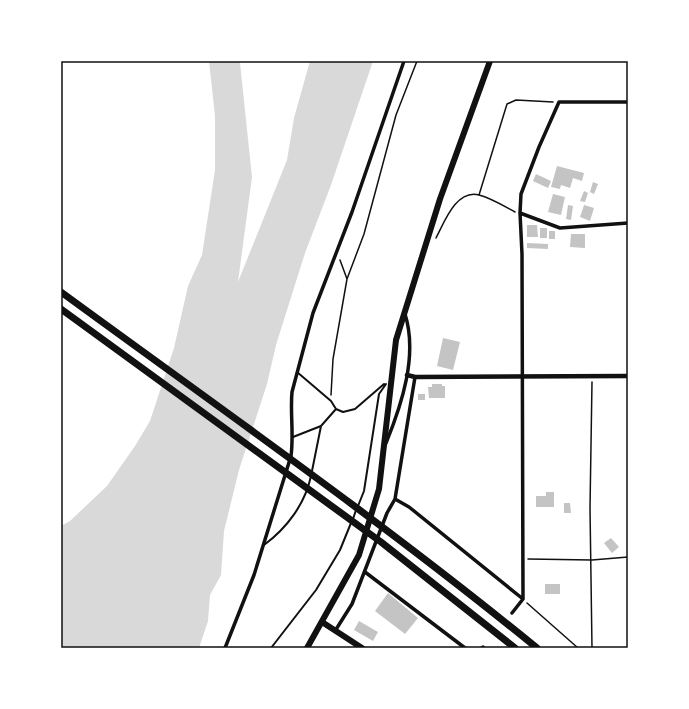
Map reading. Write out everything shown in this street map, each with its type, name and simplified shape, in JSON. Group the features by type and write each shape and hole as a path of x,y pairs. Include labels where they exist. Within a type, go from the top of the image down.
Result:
{"highway":[{"path":"61,292 386,529 459,585 537,648"},
{"path":"61,309 381,542 515,648"}],"main road":[{"path":"307,648 359,555 379,489 388,382 396,340 442,192 490,61"},
{"path":"322,622 362,648"}],"street":[{"path":"225,648 254,575 291,456 294,437 291,403 297,371 314,313 337,254 404,61"},
{"path":"512,612 523,599 521,194 538,147 559,102 628,102"},
{"path":"520,213 560,228 628,223"},
{"path":"383,452 395,422 407,375 410,329 405,312"},
{"path":"407,375 416,377 628,376"},
{"path":"335,631 352,604 387,513 394,499 416,377"},
{"path":"394,499 409,507 523,599"},
{"path":"365,572 465,648"}],"lane":[{"path":"297,371 331,401 336,409 343,412 355,409 380,386 388,382"},
{"path":"272,648 316,590 340,550 364,491 379,394 388,382"},
{"path":"294,437 321,426 336,409"},
{"path":"263,546 275,537 294,518 309,483 321,426"}],"path":[{"path":"331,401 333,359 347,279 364,234 396,115 417,61"},
{"path":"479,195 507,104 516,100 559,102"},
{"path":"435,239 461,198 471,194 479,195 520,213"},
{"path":"337,254 347,279"},
{"path":"592,376 590,508 592,560 592,648"},
{"path":"522,559 592,560 628,557"},
{"path":"523,599 578,648"}],"shaded area":[{"path":"209,61 239,61 240,63 252,177 238,282 287,160 294,118 310,61 373,61 331,185 305,253 276,345 267,384 239,470 224,531 221,575 210,595 208,621 199,648 61,648 61,526 70,521 107,486 135,446 150,421 174,348 188,286 202,255 215,170 215,116"}],"building":[{"path":"557,166 584,173 582,181 573,178 570,188 561,185 560,189 551,187"},
{"path":"536,174 551,181 548,188 533,181"},
{"path":"593,182 598,184 594,194 590,192"},
{"path":"584,191 588,193 585,202 580,201"},
{"path":"553,194 565,197 561,215 548,212"},
{"path":"568,205 573,206 571,220 566,219"},
{"path":"584,205 594,208 590,221 580,217"},
{"path":"527,225 537,225 538,237 527,237"},
{"path":"540,228 547,228 547,238 540,238"},
{"path":"549,231 555,231 555,239 549,239"},
{"path":"571,234 585,234 585,248 570,247"},
{"path":"527,243 548,244 548,249 527,248"},
{"path":"443,338 460,342 453,370 437,366"},
{"path":"432,384 442,384 442,386 445,386 445,398 429,398 428,387 432,387"},
{"path":"418,394 425,394 425,400 418,400"},
{"path":"546,492 554,492 554,507 536,507 536,496 546,496"},
{"path":"564,503 570,503 571,513 564,513"},
{"path":"611,538 619,547 612,553 604,543"},
{"path":"545,584 560,584 560,594 545,594"},
{"path":"388,593 418,618 405,634 375,611"},
{"path":"359,621 378,632 373,641 354,630"}]}
